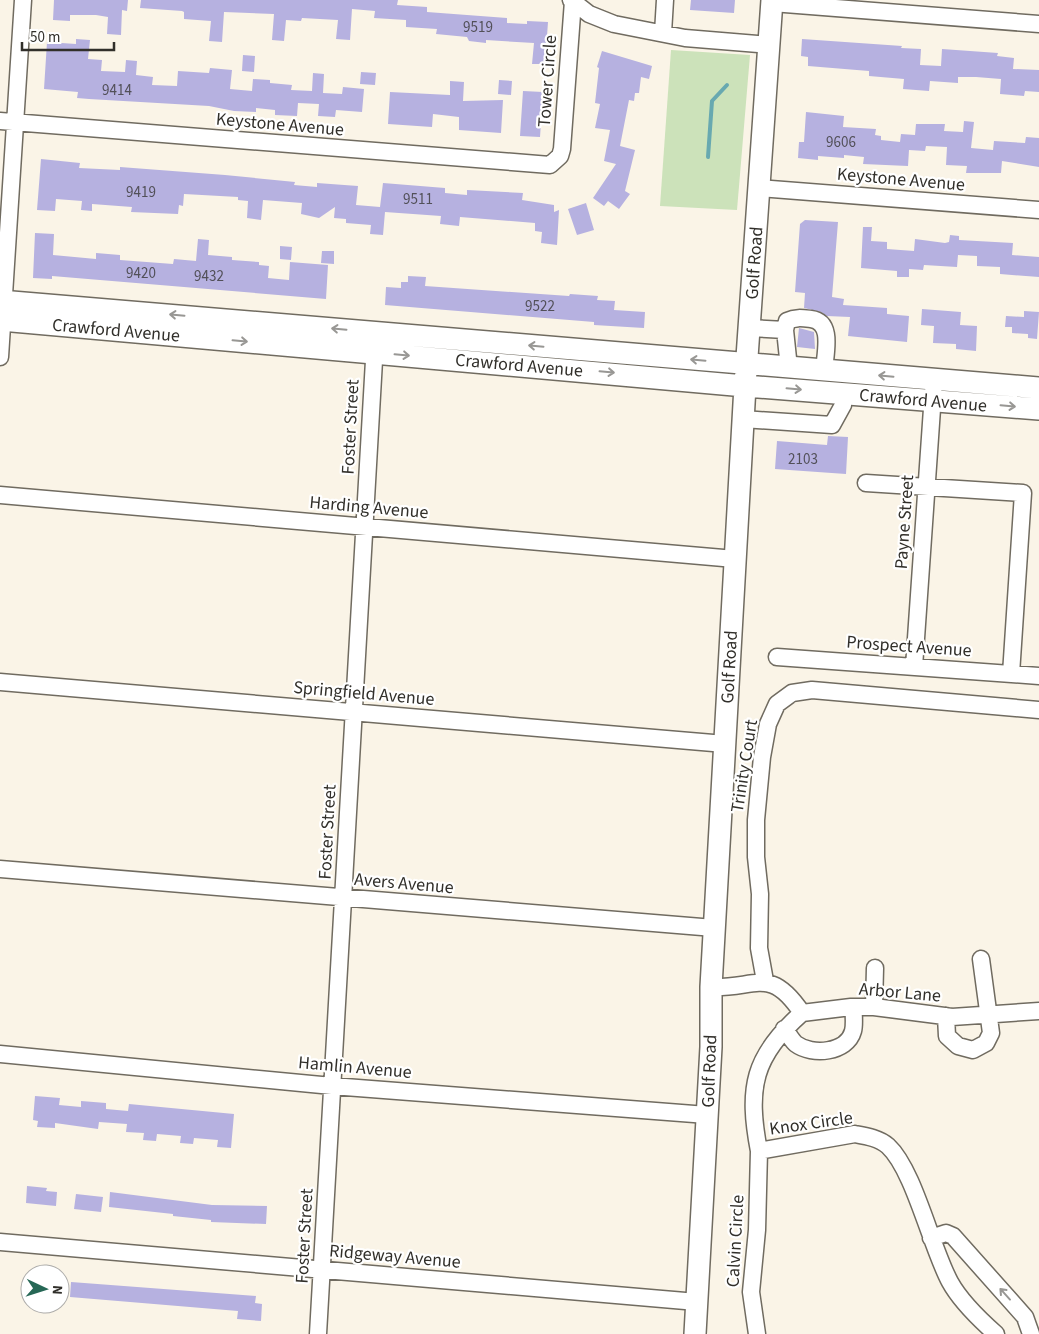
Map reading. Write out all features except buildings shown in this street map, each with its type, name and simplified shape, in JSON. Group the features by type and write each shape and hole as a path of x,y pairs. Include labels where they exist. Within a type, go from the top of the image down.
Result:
{"main road":[{"name":"Golf Road","path":"695,1334 712,1047 711,987 714,928 746,364 772,1"},
{"name":"Crawford Avenue","path":"1,311 375,342 824,370 1039,409"},
{"name":"Crawford Avenue","path":"375,342 745,386 844,393 1039,388"}],"street":[{"path":"0,357 7,122 23,0"},
{"path":"572,0 598,19 685,38 769,45"},
{"name":"Tower Circle","path":"555,162 560,156 562,142 572,0"},
{"path":"663,33 665,0"},
{"path":"772,1 1039,24"},
{"name":"Keystone Avenue","path":"7,122 536,165 555,162"},
{"name":"Keystone Avenue","path":"759,188 1039,210"},
{"path":"788,368 785,330 787,321 797,318 818,320 825,325 824,370"},
{"path":"749,328 785,330"},
{"name":"Foster Street","path":"318,1334 375,342"},
{"name":"Payne Street","path":"914,667 934,390"},
{"path":"743,419 832,425 843,405 844,393"},
{"path":"866,483 1023,493 1011,674"},
{"name":"Harding Avenue","path":"0,495 735,558"},
{"name":"Prospect Avenue","path":"777,656 1039,676"},
{"name":"Springfield Avenue","path":"0,682 725,744"},
{"name":"Trinity Court","path":"764,981 759,948 760,894 756,857 756,820 767,732 777,704 792,693 812,690 1039,710"},
{"name":"Avers Avenue","path":"0,869 714,928"},
{"path":"946,1016 947,1036 958,1046 973,1050 986,1043 991,1033 987,1015 981,960"},
{"path":"874,1007 875,968"},
{"path":"711,987 730,988 764,981 774,984 802,1013"},
{"path":"784,1029 796,1044 812,1051 833,1050 848,1041 853,1031 854,1007"},
{"name":"Arbor Lane","path":"802,1013 854,1007 874,1007 946,1016 1039,1011"},
{"name":"Knox Circle","path":"802,1013 784,1029 767,1050 758,1069 753,1119 760,1151 855,1134 870,1137 886,1144 896,1155 909,1179 950,1282 963,1300 996,1334"},
{"name":"Hamlin Avenue","path":"0,1054 332,1086 708,1115"},
{"name":"Calvin Circle","path":"757,1334 751,1292 757,1230 760,1151"},
{"path":"931,1238 946,1233 953,1236 1026,1317 1031,1334"},
{"name":"Ridgeway Avenue","path":"0,1242 697,1302"}],"green space":[{"path":"671,50 750,55 737,210 660,206"}],"waterway":[{"path":"708,157 712,101 727,85"}]}
